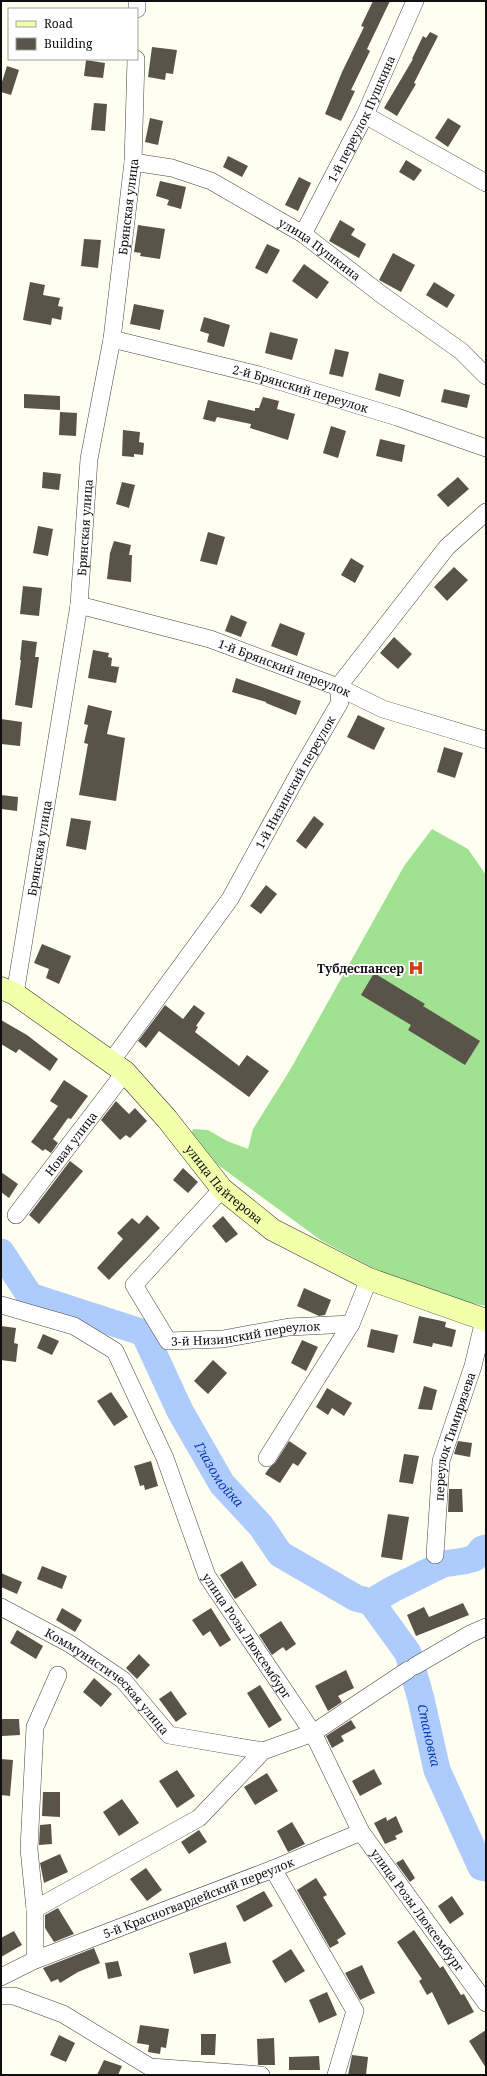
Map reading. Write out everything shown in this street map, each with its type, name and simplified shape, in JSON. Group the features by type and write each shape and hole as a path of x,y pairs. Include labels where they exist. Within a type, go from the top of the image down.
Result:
{"main road":[{"name":"улица Пайтерова","path":"8,991 118,1067 167,1119 222,1189 273,1230 369,1280 485,1320"}],"street":[{"name":"1-й переулок Пушкина","path":"303,234 365,115 415,1"},
{"name":"Брянская улица","path":"8,991 79,605 89,459 112,339 133,162 136,60"},
{"path":"365,115 486,183"},
{"name":"улица Пушкина","path":"133,162 172,168 211,180 303,234 382,295 461,351 486,376"},
{"name":"2-й Брянский переулок","path":"112,339 259,375 398,418 486,448"},
{"path":"338,687 447,547 486,512"},
{"name":"1-й Брянский переулок","path":"79,605 210,639 338,687 383,709 486,740"},
{"name":"1-й Низинский переулок","path":"118,1067 230,899 300,771 340,702 338,687"},
{"name":"Новая улица","path":"16,1215 118,1067"},
{"name":"3-й Низинский переулок","path":"222,1189 134,1286 168,1341 223,1339 289,1327 351,1324"},
{"path":"267,1458 351,1324 369,1280"},
{"name":"улица Розы Люксембург","path":"1,1304 74,1326 115,1351 165,1458 207,1576 313,1733 361,1832 486,2003"},
{"name":"переулок Тимирязева","path":"435,1555 441,1461 473,1366 485,1320"},
{"name":"Коммунистическая улица","path":"1,1607 70,1644 123,1680 169,1735 263,1751"},
{"name":"Коммунистическая улица","path":"35,1910 199,1818 263,1751 313,1733 411,1668 470,1634 486,1628"},
{"path":"35,1960 35,1910 29,1849 35,1727 58,1674"},
{"name":"5-й Красногвардейский переулок","path":"1,1977 35,1960 274,1869 361,1832"},
{"path":"274,1869 355,2011 336,2075"},
{"path":"1,1996 14,1996 63,2014 150,2067 261,2075"}],"green space":[{"name":"Тубдеспансер","path":"432,829 468,849 486,875 486,1306 435,1296 381,1272 322,1241 218,1165 192,1132 193,1129 208,1130 227,1141 248,1149 253,1129 290,1070 404,866"}],"building":[{"path":"373,1 390,1 367,49 370,51 351,90 355,91 341,121 325,114 342,72 364,27 361,26"},
{"path":"430,32 438,36 414,83 416,84 397,116 384,108 413,59 423,36 426,38"},
{"path":"152,47 177,50 173,74 166,73 165,80 148,77"},
{"path":"86,60 105,63 103,78 84,76"},
{"path":"7,66 19,70 11,95 1,92 1,85"},
{"path":"94,103 107,104 105,131 91,130"},
{"path":"150,118 163,121 158,145 145,142"},
{"path":"448,118 461,126 448,147 435,138"},
{"path":"228,156 248,166 242,177 223,167"},
{"path":"406,160 422,170 414,181 399,172"},
{"path":"299,177 311,183 298,211 285,205"},
{"path":"160,181 186,187 181,209 167,205 169,200 156,196"},
{"path":"340,220 355,229 351,235 366,244 359,258 329,241"},
{"path":"138,225 165,229 160,259 140,256 141,253 134,252"},
{"path":"84,239 101,240 98,268 81,266"},
{"path":"267,244 280,250 267,274 255,268"},
{"path":"393,253 415,265 401,292 379,280"},
{"path":"304,264 329,282 317,299 292,281"},
{"path":"30,282 45,285 43,295 60,298 58,306 63,307 61,320 52,318 51,325 23,320"},
{"path":"434,282 455,295 447,308 426,295"},
{"path":"134,304 164,310 160,330 130,324"},
{"path":"204,317 230,325 224,347 207,342 209,334 200,331"},
{"path":"270,332 298,339 292,360 265,353"},
{"path":"335,349 349,352 343,377 329,374"},
{"path":"379,373 404,380 400,397 375,390"},
{"path":"444,389 470,395 467,408 441,402"},
{"path":"24,394 60,396 60,410 24,408"},
{"path":"263,397 279,401 277,409 295,414 288,440 250,428 251,424 217,417 215,422 203,419 208,400 255,411 255,408 259,408"},
{"path":"60,412 77,413 76,436 59,435"},
{"path":"331,426 346,431 338,458 323,453"},
{"path":"123,430 140,432 139,442 144,443 143,455 134,454 134,457 122,456"},
{"path":"380,439 405,445 402,462 376,456"},
{"path":"43,472 61,474 59,490 42,488"},
{"path":"458,477 469,489 448,507 437,495"},
{"path":"122,482 135,485 129,508 116,504"},
{"path":"38,526 53,529 48,556 33,553"},
{"path":"208,532 225,537 217,565 200,561"},
{"path":"114,541 131,545 129,555 132,555 131,582 107,579 110,553"},
{"path":"351,558 364,566 355,583 341,575"},
{"path":"454,567 468,580 447,601 434,587"},
{"path":"23,586 42,588 39,616 20,614"},
{"path":"231,615 247,622 241,637 225,631"},
{"path":"280,623 305,633 297,656 271,646"},
{"path":"394,637 412,654 398,669 380,653"},
{"path":"22,640 37,642 35,657 39,657 32,708 15,705"},
{"path":"93,650 109,653 108,657 112,658 111,666 119,667 116,683 88,678"},
{"path":"236,678 301,701 296,715 266,702 232,692"},
{"path":"88,705 112,711 107,734 125,738 116,801 79,795 88,744 84,743 88,725 84,724"},
{"path":"358,715 385,728 374,750 347,737"},
{"path":"1,719 22,722 20,746 1,744"},
{"path":"444,747 463,753 455,778 437,772"},
{"path":"1,795 18,797 17,811 1,809"},
{"path":"314,816 324,824 306,849 296,841"},
{"path":"71,818 91,821 86,850 66,846"},
{"path":"266,885 277,894 261,914 250,906"},
{"path":"42,944 71,956 59,984 46,978 49,969 34,963"},
{"path":"374,973 425,1004 423,1006 480,1041 465,1065 408,1030 411,1025 361,995"},
{"path":"165,1005 183,1019 194,1005 205,1013 196,1026 198,1027 195,1032 239,1066 247,1055 269,1071 249,1097 159,1031 146,1048 138,1041"},
{"path":"1,1020 27,1035 58,1059 50,1071 19,1049 16,1053 1,1044"},
{"path":"64,1080 88,1096 71,1119 68,1118 53,1139 58,1143 51,1153 45,1149 43,1151 31,1142 58,1106 50,1101"},
{"path":"116,1101 129,1114 135,1108 147,1121 130,1138 126,1135 120,1140 101,1120"},
{"path":"70,1161 83,1171 39,1224 29,1215"},
{"path":"183,1168 198,1182 188,1193 173,1180"},
{"path":"1,1172 18,1184 9,1198 1,1192"},
{"path":"147,1215 160,1228 109,1280 97,1268 123,1239 117,1233 132,1218 139,1224"},
{"path":"223,1216 238,1234 226,1243 212,1226"},
{"path":"304,1288 331,1300 325,1315 319,1316 297,1306"},
{"path":"419,1316 446,1322 445,1327 456,1330 452,1347 433,1343 432,1347 413,1343"},
{"path":"1,1326 16,1328 14,1343 18,1344 16,1362 1,1360"},
{"path":"371,1329 398,1335 394,1353 367,1347"},
{"path":"43,1334 59,1341 52,1355 37,1348"},
{"path":"302,1340 318,1347 306,1371 291,1363"},
{"path":"213,1360 227,1373 208,1394 194,1381"},
{"path":"424,1386 437,1390 432,1410 418,1409"},
{"path":"327,1388 352,1403 344,1416 332,1408 328,1415 316,1407"},
{"path":"111,1392 128,1417 114,1426 97,1401"},
{"path":"289,1441 307,1453 298,1466 293,1463 280,1483 265,1474 275,1463"},
{"path":"458,1441 472,1443 470,1457 454,1454"},
{"path":"404,1454 419,1456 413,1484 399,1482"},
{"path":"151,1461 158,1486 145,1490 144,1485 140,1486 134,1466"},
{"path":"449,1489 462,1489 463,1512 448,1512"},
{"path":"388,1514 409,1517 402,1560 381,1557"},
{"path":"242,1561 257,1585 235,1599 220,1575"},
{"path":"42,1566 67,1576 62,1589 37,1579"},
{"path":"1,1573 22,1582 17,1594 1,1587"},
{"path":"463,1603 469,1615 416,1636 407,1615 424,1607 429,1617"},
{"path":"62,1608 82,1620 75,1632 56,1620"},
{"path":"211,1608 231,1640 220,1647 210,1631 203,1636 192,1620"},
{"path":"281,1621 296,1644 286,1651 283,1647 272,1655 259,1635"},
{"path":"17,1630 43,1646 36,1659 10,1643"},
{"path":"139,1654 150,1665 137,1679 126,1668"},
{"path":"346,1670 354,1688 338,1696 342,1702 328,1711 315,1686"},
{"path":"94,1678 112,1694 101,1707 83,1692"},
{"path":"260,1685 282,1720 269,1728 247,1693"},
{"path":"171,1691 187,1714 176,1722 159,1699"},
{"path":"2,1719 19,1719 20,1735 2,1736"},
{"path":"351,1720 356,1728 341,1736 344,1741 332,1748 326,1736"},
{"path":"1,1759 13,1760 10,1796 1,1795"},
{"path":"374,1769 382,1784 360,1796 352,1781"},
{"path":"177,1770 195,1796 177,1808 159,1781"},
{"path":"267,1773 278,1791 255,1805 244,1787"},
{"path":"43,1792 60,1792 60,1817 42,1816"},
{"path":"122,1799 139,1823 119,1836 103,1812"},
{"path":"396,1816 403,1832 395,1836 397,1839 385,1844 374,1823 386,1817 387,1821"},
{"path":"292,1822 305,1844 288,1852 277,1831"},
{"path":"51,1824 52,1844 39,1845 40,1825"},
{"path":"199,1830 207,1842 189,1854 181,1842"},
{"path":"60,1854 68,1872 44,1883 40,1863"},
{"path":"403,1859 415,1878 410,1882 396,1863"},
{"path":"146,1868 162,1890 147,1901 130,1879"},
{"path":"316,1878 327,1895 323,1897 346,1934 337,1940 339,1943 330,1948 297,1890"},
{"path":"264,1891 273,1906 244,1922 236,1906"},
{"path":"452,1896 464,1914 450,1924 438,1906"},
{"path":"58,1908 74,1934 54,1942 45,1928 45,1915"},
{"path":"414,1930 440,1968 443,1966 461,1995 464,1994 474,2012 448,2025 432,1992 427,1995 419,1981 422,1979 397,1942"},
{"path":"14,1931 22,1945 1,1957 1,1938"},
{"path":"226,1942 231,1963 194,1974 189,1953"},
{"path":"94,1948 100,1963 78,1972 60,1983 58,1979 51,1982 43,1968"},
{"path":"291,1949 305,1971 285,1983 272,1961"},
{"path":"118,1961 122,1976 108,1979 105,1963"},
{"path":"362,1965 375,1993 360,2000 345,1973"},
{"path":"327,1992 337,2015 319,2023 309,2000"},
{"path":"140,2025 169,2029 166,2048 161,2047 160,2054 148,2052 149,2045 137,2043"},
{"path":"486,2030 486,2068 469,2041"},
{"path":"201,2034 216,2034 215,2055 201,2055"},
{"path":"59,2035 75,2043 66,2062 50,2055"},
{"path":"274,2038 275,2065 258,2065 257,2039"},
{"path":"352,2055 368,2057 366,2075 348,2075"},
{"path":"319,2056 320,2070 289,2070 289,2057"},
{"path":"104,2060 122,2066 118,2075 97,2075"}],"waterway":[{"name":"Глазомойка","path":"1,1252 30,1296 144,1333 180,1411 222,1484 261,1526 280,1554 356,1598 371,1602 393,1589 443,1564 475,1558 482,1549 486,1548"},
{"name":"Становка","path":"371,1602 408,1653 421,1699 437,1770 481,1867 486,1868"}],"place":[{"name":"Тубдеспансер","path":"416,968"}]}
